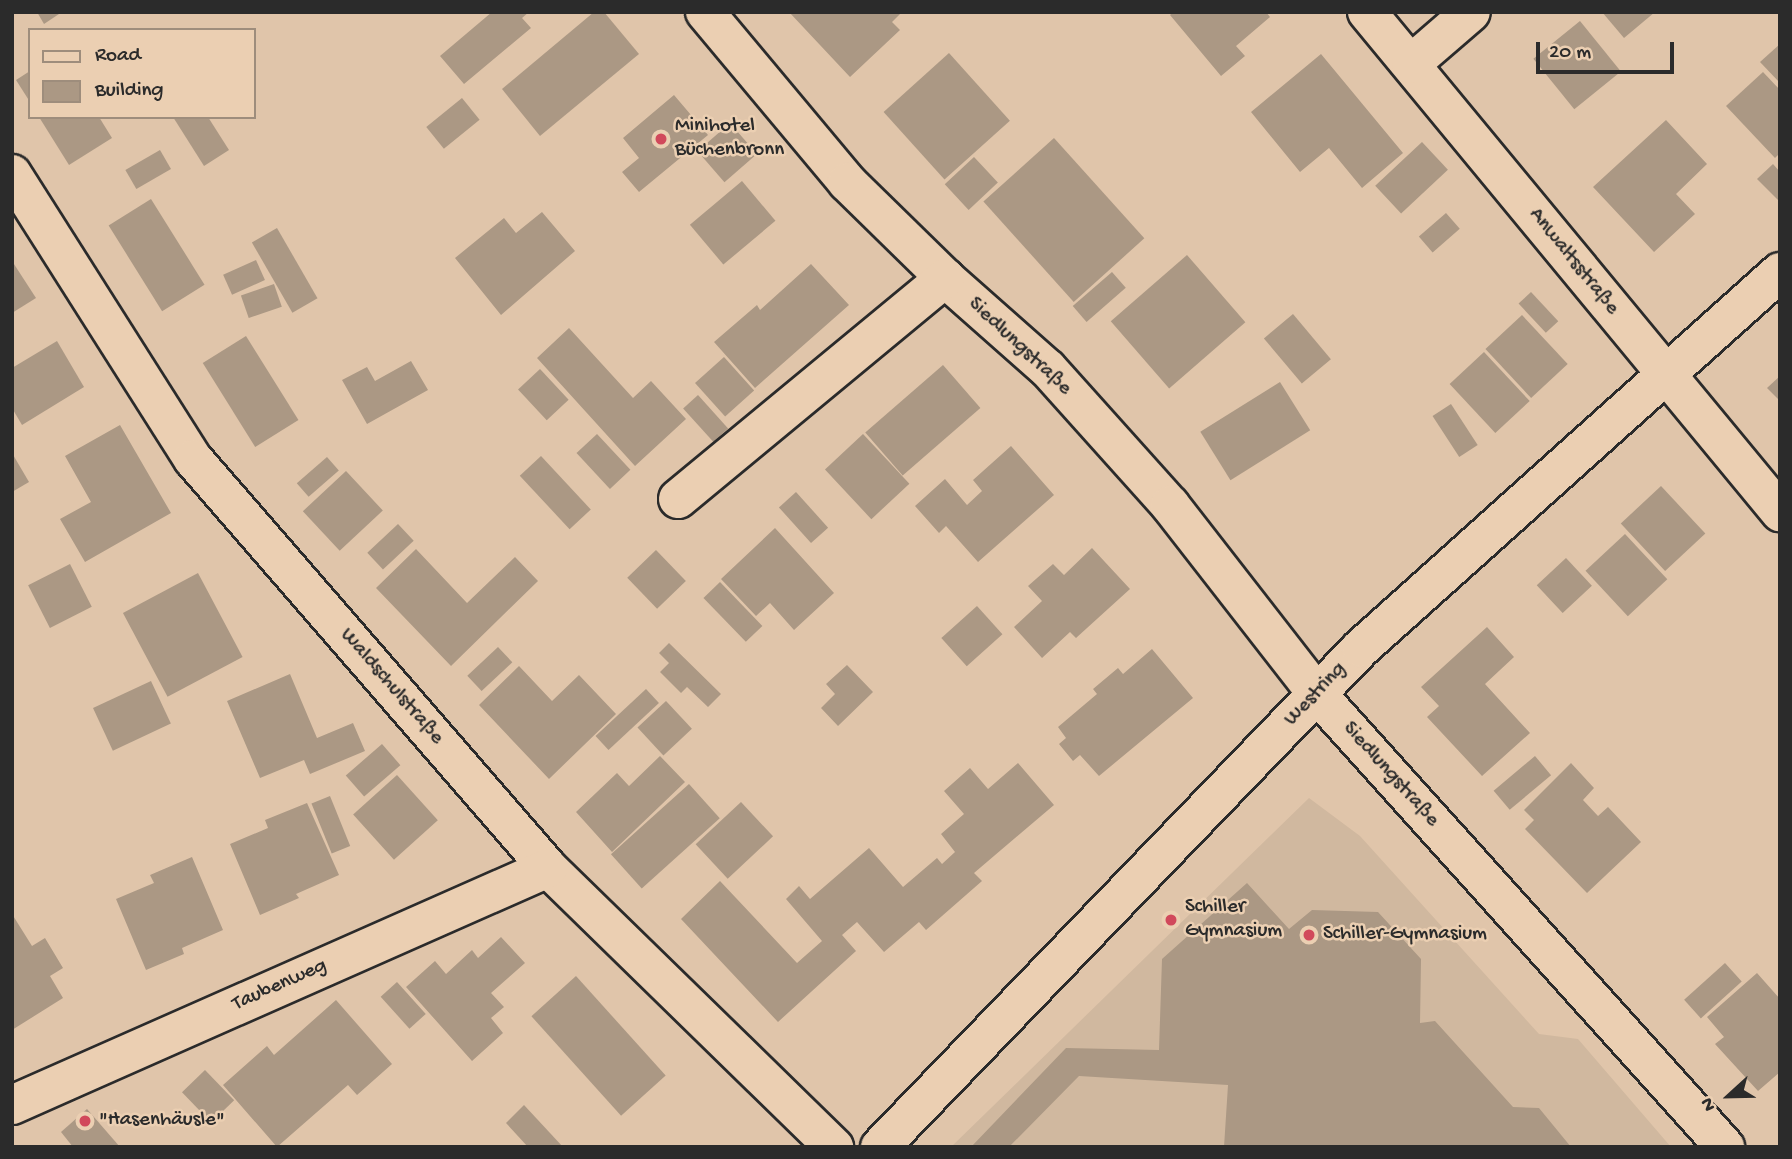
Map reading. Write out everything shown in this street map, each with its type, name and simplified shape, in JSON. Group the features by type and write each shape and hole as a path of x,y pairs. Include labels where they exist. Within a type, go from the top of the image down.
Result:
{"street":[{"name":"Siedlungstraße","path":"705,12 847,182 944,278 1048,369 1101,427 1170,505 1317,694 1725,1147"},
{"name":"Anwaltsstraße","path":"1367,12 1780,512"},
{"path":"1411,64 1471,12"},
{"name":"Waldschulstraße","path":"12,174 193,459 548,868 834,1147"},
{"name":"Westring","path":"880,1147 1361,648 1780,272"},
{"path":"678,499 944,278"},
{"name":"Taubenweg","path":"12,1105 548,868"}],"shaded area":[{"name":"Schiller-Gymnasium","path":"1309,798 1360,836 1539,1034 1578,1039 1671,1147 951,1147"}],"building":[{"path":"37,12 62,12 44,24"},
{"path":"492,12 529,12 522,18 531,28 464,84 440,56"},
{"path":"594,12 604,12 639,54 540,136 502,89"},
{"path":"789,12 902,12 892,22 900,30 850,77"},
{"path":"1173,12 1266,12 1270,17 1236,46 1245,56 1221,76 1170,15"},
{"path":"1602,12 1655,12 1624,38"},
{"path":"1580,21 1621,72 1574,109 1533,59"},
{"path":"1780,44 1780,83 1760,62"},
{"path":"949,53 1010,121 944,180 884,112"},
{"path":"1321,54 1403,153 1362,188 1329,148 1300,172 1251,112"},
{"path":"28,72 28,99 16,80"},
{"path":"1763,72 1780,90 1780,153 1775,158 1726,106"},
{"path":"674,95 708,135 639,192 622,172 639,158 623,138"},
{"path":"462,98 480,120 444,149 426,127"},
{"path":"40,119 100,119 112,138 69,165"},
{"path":"174,119 209,119 229,150 204,166"},
{"path":"1666,120 1707,164 1676,194 1695,214 1654,252 1593,187"},
{"path":"730,123 757,154 724,182 698,151"},
{"path":"1054,138 1144,238 1074,302 983,202"},
{"path":"1422,142 1448,170 1401,213 1375,186"},
{"path":"160,150 171,169 136,189 125,170"},
{"path":"974,157 998,183 969,210 945,184"},
{"path":"1773,164 1780,172 1780,202 1757,179"},
{"path":"742,181 775,221 723,265 690,225"},
{"path":"151,199 205,285 162,311 109,225"},
{"path":"542,212 575,251 501,315 455,258 504,218 516,233"},
{"path":"1446,213 1460,229 1433,252 1419,237"},
{"path":"277,228 318,298 292,313 252,242"},
{"path":"1187,255 1245,322 1169,388 1111,321"},
{"path":"256,260 265,280 232,295 223,275"},
{"path":"12,261 36,298 12,313"},
{"path":"811,264 849,305 755,388 714,342 757,305 760,310"},
{"path":"1112,272 1126,288 1087,322 1073,306"},
{"path":"274,284 282,307 249,318 241,295"},
{"path":"1531,292 1558,321 1546,333 1519,304"},
{"path":"1293,314 1331,359 1302,384 1264,338"},
{"path":"1522,315 1568,364 1531,398 1485,349"},
{"path":"569,328 633,398 651,381 686,419 635,466 537,358"},
{"path":"246,336 298,420 255,447 203,363"},
{"path":"57,341 84,387 22,425 12,408 12,368"},
{"path":"1484,352 1530,401 1495,433 1450,384"},
{"path":"724,357 754,390 725,417 695,383"},
{"path":"411,361 428,390 367,424 342,380 367,367 375,381"},
{"path":"943,365 980,408 903,476 865,433"},
{"path":"540,369 569,400 547,420 518,389"},
{"path":"1780,376 1780,401 1767,388"},
{"path":"1280,382 1310,430 1230,480 1200,432"},
{"path":"698,395 728,428 713,442 683,408"},
{"path":"1451,404 1478,445 1459,457 1433,416"},
{"path":"120,425 171,513 85,562 60,519 91,502 65,456"},
{"path":"597,434 630,470 610,489 577,453"},
{"path":"863,434 909,484 871,519 825,469"},
{"path":"1011,446 1054,495 978,562 946,526 939,533 915,506 945,479 967,505 982,491 973,480"},
{"path":"12,453 29,482 12,492"},
{"path":"541,456 591,509 570,529 520,476"},
{"path":"327,457 339,471 309,497 297,483"},
{"path":"346,471 383,510 340,551 303,511"},
{"path":"1661,486 1705,534 1665,571 1621,524"},
{"path":"796,492 828,528 811,543 779,507"},
{"path":"398,524 414,541 383,569 367,553"},
{"path":"775,528 834,593 794,630 770,603 756,616 721,579"},
{"path":"1625,534 1667,579 1628,616 1586,571"},
{"path":"1092,548 1130,589 1076,638 1070,632 1042,658 1014,627 1042,601 1028,586 1053,564 1064,575"},
{"path":"416,549 467,603 515,557 538,581 451,666 376,588"},
{"path":"656,550 686,581 657,609 627,578"},
{"path":"1566,558 1592,586 1563,613 1537,585"},
{"path":"70,564 92,607 50,628 28,585"},
{"path":"198,573 243,657 168,697 123,613"},
{"path":"720,582 762,626 746,642 703,598"},
{"path":"977,606 1002,634 967,666 941,638"},
{"path":"1487,627 1514,657 1485,684 1530,733 1482,776 1427,717 1439,706 1421,687"},
{"path":"669,643 721,694 708,707 687,687 681,693 660,672 669,663 659,653"},
{"path":"498,647 512,662 482,691 467,676"},
{"path":"1152,649 1193,698 1099,776 1080,755 1073,761 1059,744 1066,738 1058,727 1097,694 1093,689 1118,668 1123,674"},
{"path":"847,665 873,692 838,726 821,708 835,694 826,684"},
{"path":"519,666 552,701 579,675 616,714 549,779 479,705"},
{"path":"290,674 317,738 353,723 365,751 310,774 304,760 260,778 227,701"},
{"path":"151,681 171,724 113,751 93,708"},
{"path":"646,689 659,703 608,750 596,736"},
{"path":"666,701 692,729 663,755 637,728"},
{"path":"382,744 400,765 364,797 346,775"},
{"path":"660,756 685,782 612,852 576,812 617,773 629,786"},
{"path":"1535,756 1551,775 1510,810 1494,791"},
{"path":"1018,763 1054,805 974,873 982,881 926,930 919,922 884,952 857,922 842,935 856,951 778,1022 681,919 720,881 797,963 822,941 786,899 799,886 810,899 869,848 903,887 937,858 942,864 955,852 941,834 964,814 944,791 970,768 988,789"},
{"path":"1571,763 1594,788 1583,800 1598,816 1608,807 1641,842 1587,893 1525,829 1534,820 1524,810"},
{"path":"397,775 438,820 394,860 353,814"},
{"path":"689,784 720,818 642,888 611,854"},
{"path":"330,796 350,846 332,854 311,803"},
{"path":"741,802 773,836 728,879 696,844"},
{"path":"307,803 339,875 296,894 299,898 260,915 230,844 268,828 265,820"},
{"path":"192,857 223,930 182,948 184,954 146,970 116,899 154,883 150,875"},
{"path":"1247,883 1289,929 1312,910 1378,912 1421,959 1420,1023 1435,1021 1513,1107 1539,1108 1571,1147 1224,1147 1228,1085 1079,1076 1009,1147 971,1147 1066,1048 1159,1050 1162,959"},
{"path":"12,914 32,946 45,938 63,968 50,976 63,998 12,1030"},
{"path":"501,937 525,963 491,993 504,1007 491,1018 503,1033 472,1061 406,987 435,961 446,974 472,950 478,958"},
{"path":"1725,963 1742,982 1701,1018 1684,1000"},
{"path":"1757,973 1780,999 1780,1072 1758,1091 1715,1044 1724,1037 1707,1017"},
{"path":"576,976 666,1076 621,1116 531,1016"},
{"path":"397,982 426,1014 409,1029 381,997"},
{"path":"336,1000 392,1064 357,1095 348,1085 277,1147 223,1085 267,1046 274,1055"},
{"path":"205,1070 234,1100 211,1122 182,1092"},
{"path":"524,1105 563,1147 528,1147 506,1123"},
{"name":"\"Hasenhäusle\"","path":"87,1109 120,1147 73,1147 61,1132"}],"place":[{"name":"Minihotel Büchenbronn","path":"661,139"},
{"name":"Schiller Gymnasium","path":"1171,920"},
{"name":"Schiller-Gymnasium","path":"1309,935"},
{"name":"\"Hasenhäusle\"","path":"85,1121"}]}
